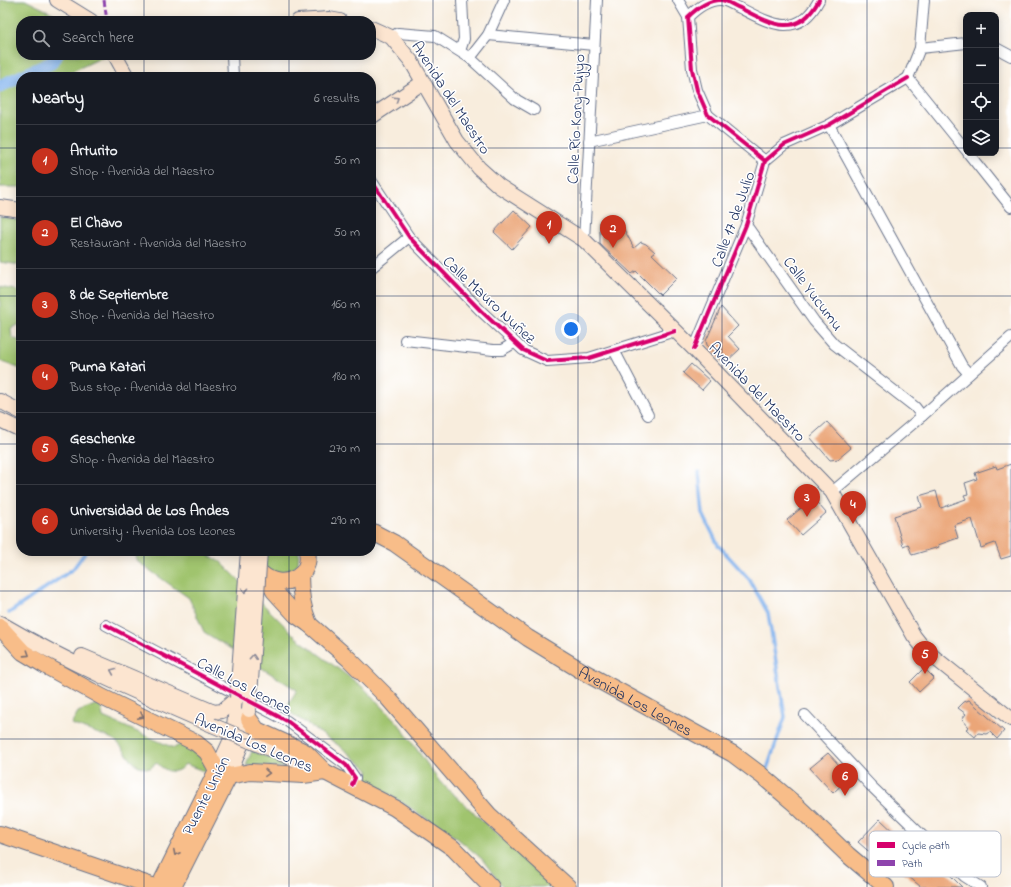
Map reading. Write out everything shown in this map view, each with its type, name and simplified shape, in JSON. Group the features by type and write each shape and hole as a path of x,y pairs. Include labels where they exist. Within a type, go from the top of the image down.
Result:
{"main road":[{"path":"62,3 82,16"},
{"name":"Avenida del Maestro","path":"376,30 391,37 411,62 457,141 478,168 499,186 584,240 694,349 832,492 914,636 931,655 1011,719"},
{"path":"118,60 124,72"},
{"path":"376,114 422,83"},
{"path":"0,207 16,209"},
{"path":"0,401 16,409"},
{"path":"0,420 16,428"},
{"name":"Avenida Los Leones","path":"376,534 394,543 528,638 575,667 733,754 761,775 795,804 848,855 869,873"},
{"path":"248,556 263,574 285,582 293,580 300,575"},
{"name":"Puente Unión","path":"173,887 220,779 233,735 248,556"},
{"path":"256,556 256,562 274,592 296,615 309,624 349,659 388,698 489,815 568,887"},
{"name":"Puente Unión","path":"159,887 247,730 260,556"},
{"path":"309,556 300,575 300,595 303,609 309,624"},
{"name":"Avenida Los Leones","path":"0,623 44,648 111,681 325,772 395,808 453,848 491,887"},
{"path":"0,627 23,652 46,666 102,697 196,743 207,752 220,779 250,772 303,775 325,772"},
{"path":"44,648 59,646 110,670 214,712 222,711 237,698"},
{"path":"249,714 253,726 263,733 305,752 325,772"},
{"path":"0,834 155,887"},
{"name":"Avenida Los Leones","path":"874,877 886,887"}],"street":[{"path":"460,51 464,39 462,0"},
{"path":"470,58 488,35 504,0"},
{"name":"Calle Río Kory Pujyo","path":"584,240 597,0"},
{"path":"678,0 688,17 692,68 697,90 708,115 765,161"},
{"path":"688,17 704,5 720,0 775,25 790,25 800,22 809,14 819,0"},
{"path":"924,0 920,48 908,78 963,146"},
{"path":"391,37 398,33 435,36 470,58 515,99 534,110"},
{"path":"488,35 594,44"},
{"path":"920,48 963,43"},
{"path":"999,50 1011,56"},
{"path":"232,60 233,72"},
{"name":"Calle 17 de Julio","path":"694,349 746,225 765,161 784,145 829,125 908,78"},
{"path":"589,141 708,115"},
{"path":"829,125 962,366 969,374"},
{"path":"970,156 1011,207"},
{"name":"Calle Mauro Nuñez","path":"376,188 409,237 514,343 523,350 547,361 589,358 615,352 675,331"},
{"name":"Calle Yucumu","path":"746,225 814,321 834,344 915,407 922,416"},
{"path":"376,264 409,237"},
{"path":"832,492 922,416 1011,337"},
{"path":"405,340 493,350 502,350 514,343"},
{"path":"615,352 648,415"},
{"name":"Calle Los Leones","path":"106,625 286,720 346,765 355,778 352,785"},
{"path":"805,714 871,786 918,831"},
{"path":"966,877 981,887"}],"green space":[{"path":"0,0 25,0 59,16 16,16 16,60 96,60 71,72 16,72 16,187 0,187"},
{"path":"0,217 16,220 16,264 0,262"},
{"path":"0,287 16,290 16,326 11,328 12,338 16,339 16,367 0,361"},
{"path":"136,556 210,556 220,561 297,638 364,688 398,723 440,782 556,887 503,887 482,859 457,838 367,780 369,770 341,747 285,709 297,690 204,632 189,598 138,562"},
{"path":"264,556 299,556 298,564 288,574 281,575 268,570 264,564"},
{"path":"97,704 101,707 103,717 174,748 183,743 199,750 209,773 185,764 182,768 174,771 163,768 156,762 151,768 138,766 113,739 71,724 78,712"},
{"path":"252,751 299,769 246,765"}],"building":[{"path":"514,210 532,227 512,249 494,232"},
{"path":"600,220 619,220 634,248 641,242 646,244 655,252 652,254 677,278 660,295 636,271 632,274 600,244"},
{"path":"721,307 738,326 728,336 740,349 724,364 707,345 706,341"},
{"path":"691,364 710,381 702,390 683,373"},
{"path":"827,422 851,448 838,459 830,460 810,437"},
{"path":"1011,464 1011,556 1001,559 995,543 981,548 972,519 954,525 958,538 938,545 939,547 912,555 908,544 903,546 894,516 922,507 919,496 936,491 941,508 966,499 964,495 968,494 965,483 977,479 975,473 996,466 997,469"},
{"path":"813,498 826,513 801,535 787,520"},
{"path":"924,668 934,678 919,692 910,682"},
{"path":"969,700 1004,731 997,739 990,732 986,734 978,733 975,737 966,729 969,727 962,719 966,714 958,708 964,702"},
{"path":"828,753 850,777 833,793 810,768"},
{"path":"880,819 893,831 869,831 869,852 858,842"},
{"path":"909,877 952,877 962,887 921,887"}],"waterway":[{"path":"31,72 51,63 53,60"},
{"path":"0,86 16,79"},
{"path":"699,472 703,514 718,545 749,579 768,613 785,717 767,769"},
{"path":"9,613 73,569 82,556"}],"marked path":[{"path":"104,0 106,16"}],"cycle path":[{"path":"765,161 708,115 697,90 692,69 688,17 702,6 716,0 723,0 773,23 783,25 793,24 802,20 811,12 819,0"},
{"path":"694,349 746,225 765,161 784,145 829,125 908,78"},
{"path":"376,188 409,237 481,311 523,350 547,361 589,358 675,331"},
{"path":"106,625 287,721 346,765 355,778 352,785"}],"place":[{"name":"Arturito","path":"549,244"},
{"name":"El Chavo","path":"613,248"},
{"name":"8 de Septiembre","path":"807,517"},
{"name":"Puma Katari","path":"853,524"},
{"name":"Geschenke","path":"925,674"},
{"name":"Universidad de Los Andes","path":"845,796"}]}
